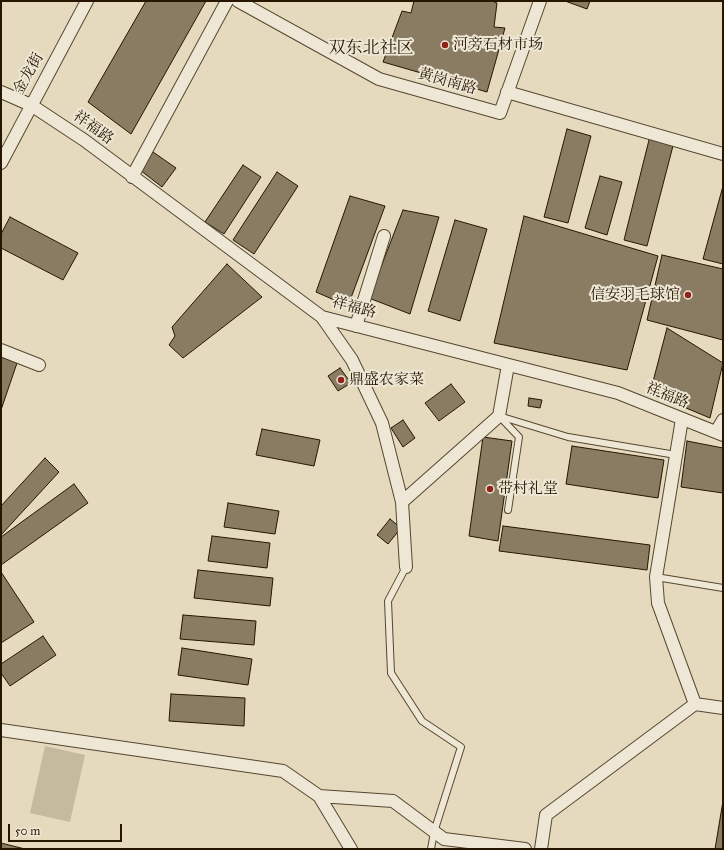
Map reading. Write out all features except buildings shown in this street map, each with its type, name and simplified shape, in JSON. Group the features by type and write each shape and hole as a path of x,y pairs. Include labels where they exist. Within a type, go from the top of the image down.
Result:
{"street":[{"name":"金龙街","path":"1,163 87,1"},
{"path":"132,177 227,1"},
{"name":"黄岗南路","path":"238,1 379,79 500,113 540,1"},
{"name":"祥福路","path":"1,92 31,105 84,140 322,317 618,394 720,434 723,420"},
{"path":"507,92 723,154"},
{"path":"356,326 384,236"},
{"path":"322,317 352,360 382,423 402,502 406,567"},
{"path":"1,350 39,365"},
{"path":"402,502 499,416 508,365"},
{"path":"682,419 656,577 658,603 694,704"},
{"path":"541,849 546,815 694,704 723,708"},
{"path":"1,730 283,771 319,796 351,849"},
{"path":"319,796 393,801 444,839 525,849"}],"lane":[{"path":"499,416 568,438 676,455"},
{"path":"499,416 519,437 508,510"},
{"path":"406,567 388,601 391,673 422,721 461,747 434,832 431,849"},
{"path":"656,577 723,588"}],"shaded area":[{"path":"45,746 85,755 70,822 30,813"}],"place":[{"name":"河旁石材市场","path":"445,45"},
{"name":"信安羽毛球馆","path":"688,295"},
{"name":"鼎盛农家菜","path":"341,380"},
{"name":"带村礼堂","path":"490,489"}],"district":[{"name":"双东北社区","path":"371,49"}]}
